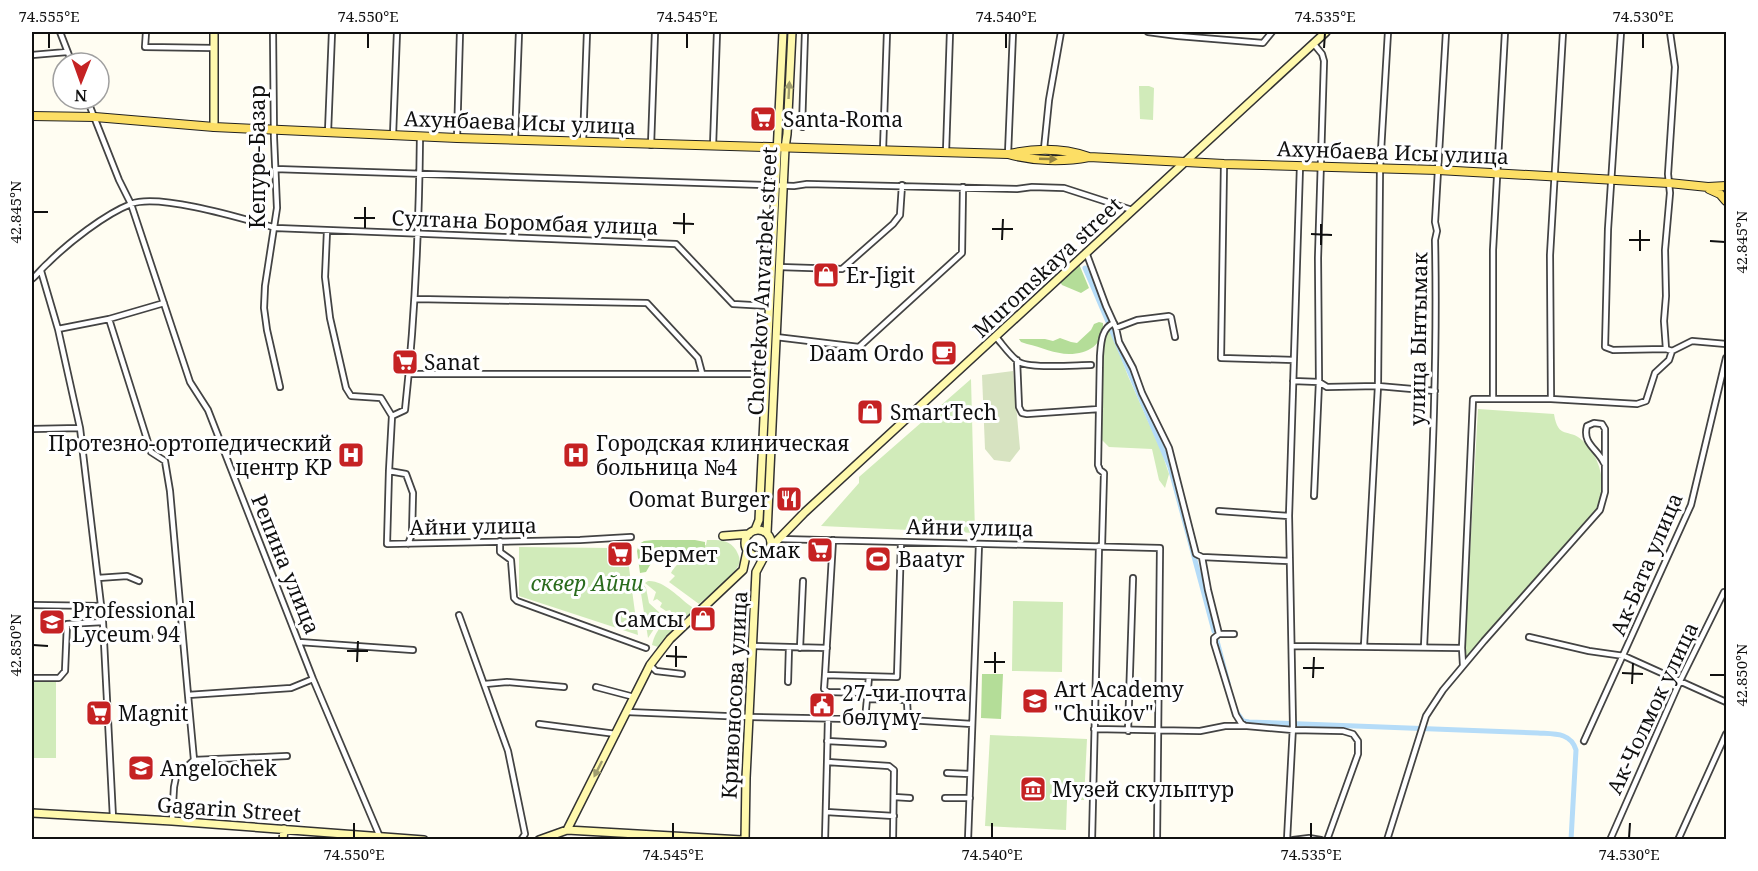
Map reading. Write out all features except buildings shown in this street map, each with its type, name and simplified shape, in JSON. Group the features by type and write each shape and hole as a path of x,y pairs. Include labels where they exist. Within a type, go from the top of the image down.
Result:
{"main road":[{"path":"214,32 214,127"},
{"name":"Chortekov Anvarbek street","path":"767,534 779,267 780,148 778,134 783,32"},
{"name":"Chortekov Anvarbek street","path":"780,148 787,134 792,32"},
{"name":"Muromskaya street","path":"771,547 1086,252 1326,32"},
{"name":"Ахунбаева Исы улица","path":"32,116 95,117 274,130 651,145 1008,154 1044,149 1077,153 1089,157 1224,164 1438,170 1726,186"},
{"name":"Ахунбаева Исы улица","path":"1008,154 1044,159 1076,160 1089,157"},
{"name":"Chortekov Anvarbek street","path":"752,532 759,520 769,306 779,185"},
{"name":"Ахунбаева Исы улица","path":"1696,186 1720,194 1726,201"},
{"path":"767,534 791,526"},
{"path":"762,531 767,534 771,547 765,555 755,557 736,540 723,536 762,531"},
{"path":"743,570 745,540 752,532"},
{"name":"Кривоносова улица","path":"743,840 756,572 765,555"},
{"path":"567,830 650,665 670,639 743,570 752,567 756,572"},
{"name":"Gagarin Street","path":"32,813 284,829 334,836 424,840"},
{"path":"283,840 284,829"},
{"path":"539,840 567,830 743,840"}],"street":[{"path":"60,32 68,51"},
{"path":"146,32 145,47 214,48"},
{"name":"Кепуре-Базар","path":"273,32 275,169 278,208 265,286 264,308 280,387"},
{"path":"328,132 332,32"},
{"path":"393,135 397,32"},
{"path":"457,138 460,32"},
{"path":"515,140 519,32"},
{"path":"583,142 587,32"},
{"path":"651,145 655,32"},
{"path":"713,146 717,32"},
{"path":"802,127 805,32"},
{"path":"883,150 888,32"},
{"path":"946,152 950,32"},
{"path":"1008,154 1013,32"},
{"path":"1044,149 1049,100 1061,32"},
{"path":"1148,32 1263,43 1272,32"},
{"path":"1364,646 1378,387 1380,168 1388,32"},
{"name":"улица Ынтымак","path":"1424,647 1437,315 1435,240 1437,231 1435,222 1446,32"},
{"path":"1492,398 1493,250 1505,32"},
{"path":"1551,399 1550,255 1563,32"},
{"path":"1622,32 1608,229 1605,347 1613,350 1669,350 1692,341 1726,344"},
{"path":"1463,665 1473,399 1551,399 1637,404 1646,401 1655,372 1669,360 1664,321 1665,250 1670,193 1668,174 1675,68 1670,32"},
{"path":"1313,43 1322,54 1324,61 1318,258 1319,382 1314,496"},
{"path":"32,55 51,53"},
{"name":"Репина улица","path":"92,111 130,204 190,382 208,410 299,642 380,838"},
{"path":"392,416 405,410 409,374 418,235 420,136"},
{"path":"1224,164 1221,358 1294,360"},
{"path":"1287,840 1293,726 1289,516 1300,166"},
{"path":"275,169 779,185 1064,188 1132,210"},
{"path":"779,267 842,269 893,224 900,215 902,185"},
{"path":"776,337 859,347 962,253 963,187"},
{"name":"Султана Боромбая улица","path":"32,279 75,239 106,218 130,204 143,201 163,201 276,228 676,244 733,304 769,306"},
{"path":"327,231 325,277 330,318 346,388 351,396 381,398 392,416 389,471 406,474 413,494 412,534 408,544"},
{"path":"1086,252 1119,342 1169,448 1196,554 1202,557 1289,561"},
{"path":"41,271 58,329 80,428 103,622 113,818"},
{"path":"415,299 647,303 698,358 702,373"},
{"path":"58,329 109,319 164,303"},
{"path":"1092,840 1104,473 1098,465 1101,340 1112,325 1169,316 1175,337"},
{"path":"109,319 151,452 165,461 170,491 194,760"},
{"path":"996,337 1017,360 1028,365 1091,365"},
{"name":"Ак-Бата улица","path":"1584,741 1692,505 1726,358"},
{"path":"1017,360 1019,407 1023,413 1099,409"},
{"path":"409,374 766,374"},
{"path":"1293,381 1319,382 1327,387 1378,387 1435,391"},
{"path":"1387,840 1426,716 1463,665 1600,510 1605,492 1605,429 1602,424 1594,423 1587,426 1586,437 1589,445 1597,451 1604,463"},
{"path":"32,429 80,428"},
{"name":"Айни улица","path":"389,471 387,544 631,537"},
{"path":"1219,512 1289,516"},
{"name":"Айни улица","path":"779,539 1160,548 1158,730"},
{"path":"833,540 824,690 868,693"},
{"path":"500,542 500,552 511,560 514,598 517,601 646,648"},
{"path":"825,675 897,677 901,542"},
{"path":"968,840 979,544"},
{"path":"1202,557 1220,634"},
{"path":"98,578 127,576 139,581"},
{"path":"1128,731 1132,578"},
{"path":"800,648 803,581"},
{"name":"Ак-Чолмок улица","path":"1610,840 1680,681 1726,592"},
{"path":"32,605 101,606"},
{"path":"459,615 508,751 525,834 521,840"},
{"path":"32,678 59,678 65,671 67,624 103,622"},
{"path":"104,636 145,632 149,637"},
{"path":"1234,634 1220,634 1214,638 1214,643 1236,716 1241,723 1247,726"},
{"path":"1529,637 1589,651 1624,656 1726,702"},
{"path":"299,642 413,650"},
{"path":"752,646 827,648"},
{"path":"1292,646 1462,648"},
{"path":"788,682 789,647"},
{"path":"650,665 656,671 682,674"},
{"path":"865,720 869,677"},
{"path":"188,695 291,688 314,679"},
{"path":"485,684 507,682 564,687"},
{"path":"596,687 634,697"},
{"path":"867,699 906,700 908,720"},
{"path":"627,712 972,724"},
{"path":"825,840 828,718"},
{"path":"539,724 616,734"},
{"path":"1094,729 1200,730 1225,726 1293,726 1353,734 1358,741 1358,754 1327,840"},
{"path":"1157,840 1158,730"},
{"path":"1678,840 1726,734"},
{"path":"828,741 883,744"},
{"path":"172,821 176,777 194,760 287,756"},
{"path":"827,762 889,766 894,770 893,840"},
{"path":"947,773 970,774"},
{"path":"894,797 910,798"},
{"path":"945,798 970,798"},
{"path":"826,812 894,816"},
{"path":"1293,840 1309,838 1321,840"}],"green space":[{"path":"1139,86 1154,88 1153,120 1140,119"},
{"path":"1079,264 1089,288 1081,293 1060,282"},
{"path":"1103,323 1103,330 1098,342 1089,350 1076,354 1053,352 1021,342 1019,339 1053,341 1060,338 1077,343 1094,324"},
{"path":"1109,327 1162,453 1169,474 1165,488 1159,480 1152,449 1109,447 1100,438 1102,351"},
{"path":"1013,371 1020,449 1010,462 994,460 985,449 982,375"},
{"path":"971,379 975,533 821,526 859,483 859,477"},
{"path":"1478,409 1554,414 1561,430 1582,440 1593,453 1600,468 1602,494 1591,516 1465,658 1465,641"},
{"path":"653,540 695,540 705,542 705,547 702,552 695,552 688,548 685,558 661,546 646,572 640,573 637,551 639,544"},
{"path":"707,540 723,541 733,546 740,562 727,579 699,604 669,582 675,576 671,573 673,569 685,555 688,547 706,545"},
{"name":"сквер Айни","path":"519,547 612,548 614,562 628,560 638,635 519,596"},
{"path":"648,581 666,586 692,607 691,613 676,627 670,610 666,611 660,607 662,603 657,599 653,601 656,592 645,583"},
{"path":"643,584 649,603 661,614 660,620 648,638 640,587"},
{"path":"1013,601 1063,602 1062,672 1012,671"},
{"path":"665,622 673,629 658,647 652,645 660,627"},
{"path":"982,674 1003,674 1001,719 981,718"},
{"path":"32,681 56,681 56,758 32,758"},
{"path":"990,735 1087,739 1084,800 1067,800 1066,830 985,826"}],"waterway":[{"path":"1085,268 1170,467 1214,631"},
{"path":"1217,641 1228,683"},
{"path":"1238,714 1243,721 1249,722 1538,733 1566,737 1574,744 1576,750 1571,840"}],"place":[{"name":"Santa-Roma","path":"763,119"},
{"name":"Er-Jigit","path":"826,275"},
{"name":"Daam Ordo","path":"944,353"},
{"name":"Sanat","path":"405,362"},
{"name":"SmartTech","path":"870,412"},
{"name":"Протезно-ортопедический центр КР","path":"351,455"},
{"name":"Городская клиническая больница №4","path":"576,455"},
{"name":"Oomat Burger","path":"789,499"},
{"name":"Смак","path":"820,550"},
{"name":"Бермет","path":"620,554"},
{"name":"Baatyr","path":"878,559"},
{"name":"Самсы","path":"703,619"},
{"name":"Professional Lyceum 94","path":"52,622"},
{"name":"Art Academy \"Chuikov\"","path":"1035,701"},
{"name":"27-чи почта бөлүмү","path":"822,705"},
{"name":"Magnit","path":"99,713"},
{"name":"Angelochek","path":"141,768"},
{"name":"Музей скульптур","path":"1033,789"}]}
